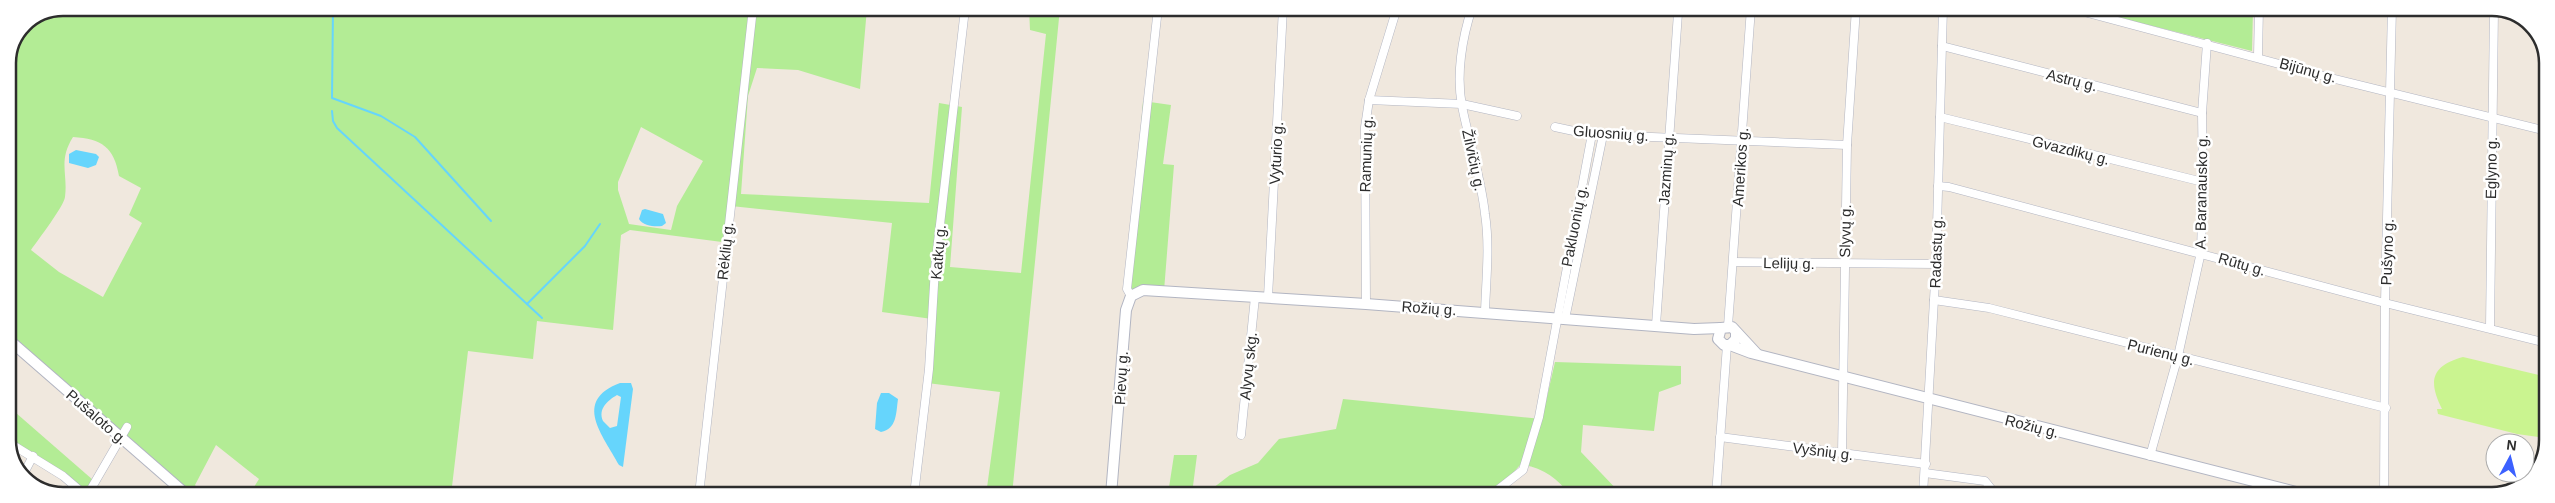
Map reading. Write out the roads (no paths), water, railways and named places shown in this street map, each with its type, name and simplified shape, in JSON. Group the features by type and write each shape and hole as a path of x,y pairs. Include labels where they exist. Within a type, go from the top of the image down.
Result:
{"street":[{"name":"Rėklių g.","path":"700,487 752,16"},
{"name":"Katkų g.","path":"915,487 929,369 936,268 964,16"},
{"path":"1131,296 1127,289 1133,224 1157,16"},
{"name":"Vyturio g.","path":"1268,297 1283,16"},
{"name":"Ramunių g.","path":"1366,304 1364,142 1369,100 1395,16"},
{"name":"Žilvičių g.","path":"1470,16 1461,64 1462,104 1485,211 1488,239 1484,312"},
{"name":"Jazminų g.","path":"1656,325 1678,16"},
{"name":"Amerikos g.","path":"1729,329 1750,16"},
{"name":"Slyvų g.","path":"1842,454 1847,146 1855,16"},
{"name":"Radastų g.","path":"1924,487 1936,264 1944,16"},
{"name":"Bijūnų g.","path":"2101,16 2539,129"},
{"path":"2258,56 2259,16"},
{"name":"Pušyno g.","path":"2384,487 2385,303 2392,16"},
{"name":"Eglyno g.","path":"2490,328 2494,16"},
{"name":"A. Baranausko g.","path":"2150,456 2178,356 2201,252 2202,114 2207,43"},
{"name":"Astrų g.","path":"1942,46 2202,114"},
{"path":"1369,100 1462,104 1517,116"},
{"name":"Gvazdikų g.","path":"1940,117 2203,182"},
{"name":"Gluosnių g.","path":"1555,127 1603,135 1847,146"},
{"name":"Pakluonių g.","path":"1560,318 1592,134"},
{"name":"Pakluonių g.","path":"1560,318 1603,135"},
{"name":"Rūtų g.","path":"1938,186 1949,187 2201,252 2385,303 2539,341"},
{"name":"Lelijų g.","path":"1733,262 1936,264"},
{"name":"Rožių g.","path":"1131,296 1143,290 1164,290 1484,312 1694,329 1729,329"},
{"name":"Pievų g.","path":"1112,487 1126,310 1131,296"},
{"name":"Alyvų skg.","path":"1241,435 1255,297"},
{"name":"Purienų g.","path":"1934,300 1989,308 2386,408"},
{"path":"1501,487 1523,470 1539,417 1560,318"},
{"name":"Rožių g.","path":"1694,329 1744,351 2150,456 2257,487"},
{"path":"1725,344 1736,339 1729,329"},
{"path":"1717,487 1725,344 1718,333 1729,329"},
{"path":"1729,329 1757,354"},
{"name":"Pušaloto g.","path":"16,346 179,487"},
{"path":"90,487 127,427"},
{"name":"Vyšnių g.","path":"1720,438 1926,464"},
{"path":"17,447 77,487"},
{"path":"26,469 33,456"},
{"path":"1925,473 1985,481 1990,487"}],"water":[{"path":"76,150 96,154 99,157 96,165 88,168 69,163 69,154"},
{"path":"645,209 663,214 666,223 662,226 649,226 643,223 639,219 642,210"},
{"path":"620,383 631,383 633,389 623,467 619,465 596,420 594,409 597,399 606,390","holes":["617,395 621,397 617,426 610,428 603,421 603,409 613,397"]},
{"path":"881,393 889,393 898,399 893,424 890,428 881,432 875,429 877,403"}],"waterway":[{"path":"333,16 332,98 381,116 415,137 491,221"},
{"path":"332,111 333,121 337,128 542,318"},
{"path":"527,304 585,246 600,224"}]}
